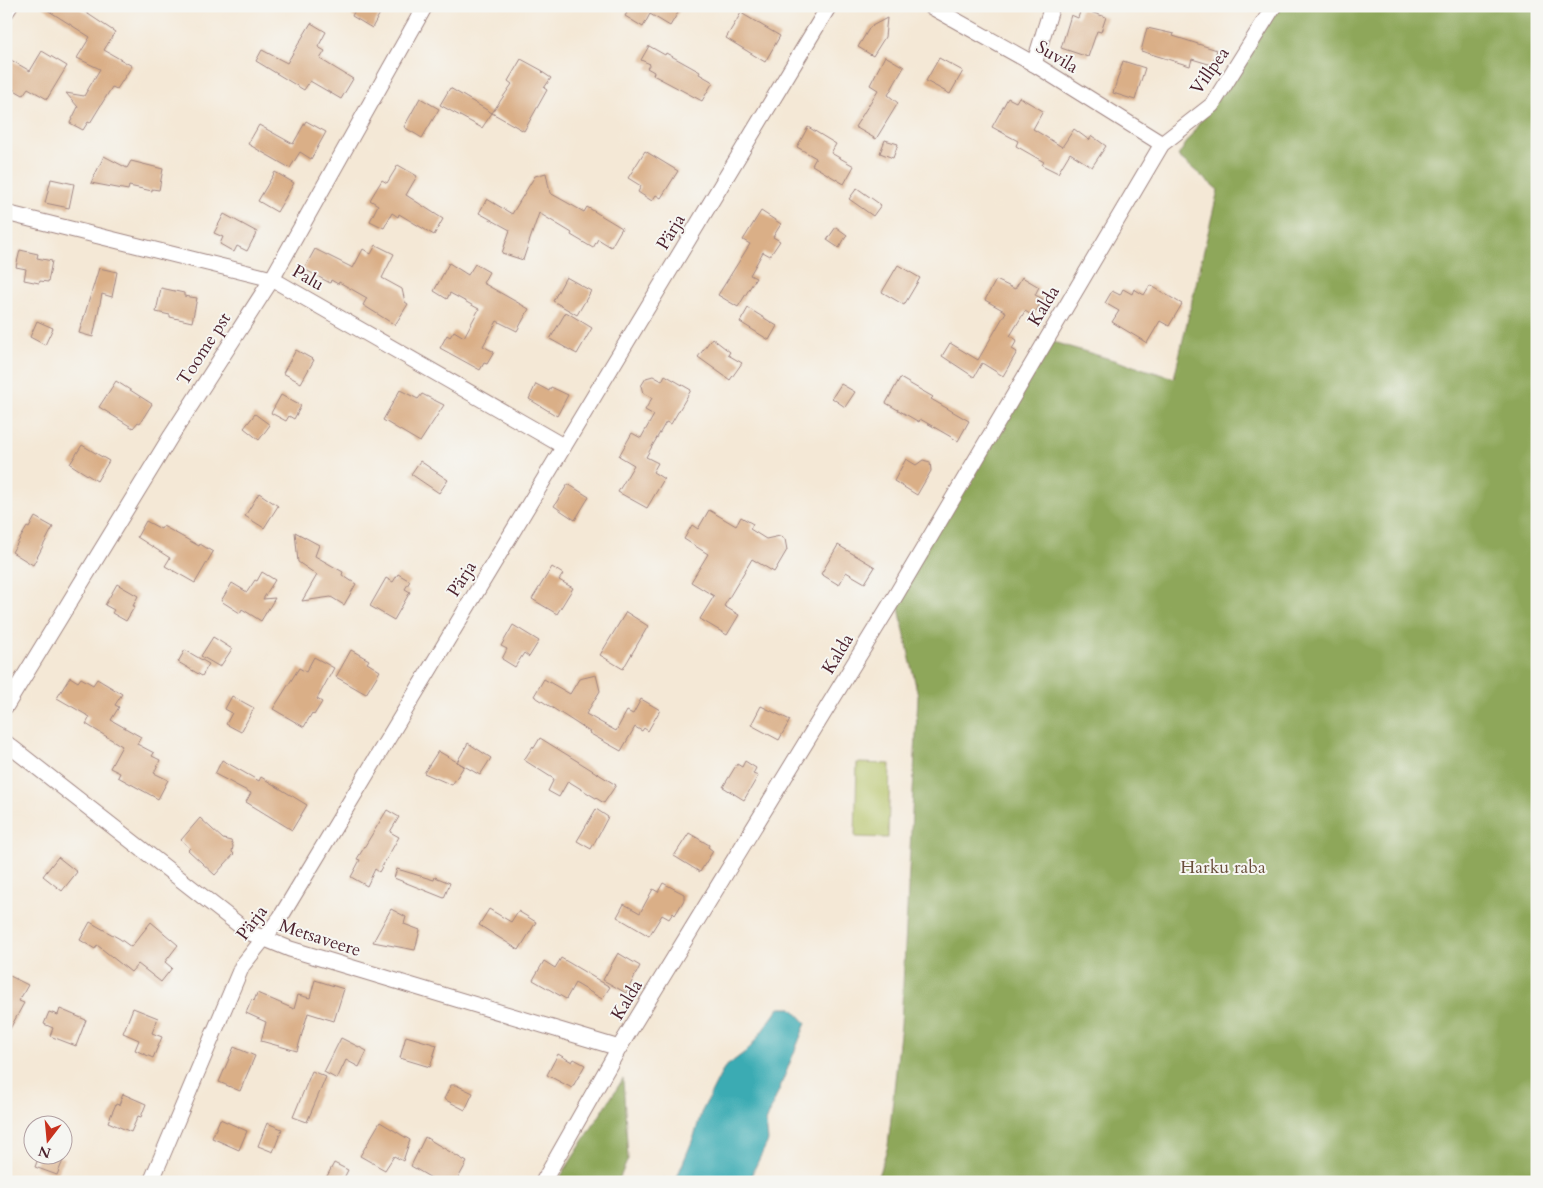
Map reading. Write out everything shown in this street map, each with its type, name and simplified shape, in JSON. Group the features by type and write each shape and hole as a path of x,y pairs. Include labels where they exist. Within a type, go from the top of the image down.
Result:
{"street":[{"path":"6,12 10,6"},
{"name":"Toome pst","path":"6,706 171,436 272,279 425,6"},
{"name":"Pärja","path":"150,1182 242,966 280,918 829,6"},
{"name":"Suvila","path":"930,6 1034,64 1162,144"},
{"path":"1034,64 1052,6"},
{"name":"Villpea","path":"1162,144 1212,104 1274,6"},
{"name":"Kalda","path":"543,1182 619,1048 896,594 1162,144"},
{"name":"Palu","path":"6,213 272,279 563,446"},
{"name":"Metsaveere","path":"6,743 248,932 262,939 299,952 619,1048"}],"green space":[{"name":"Harku raba","path":"1274,6 1537,6 1537,1182 876,1182 888,1146 901,1024 918,696 896,594 1053,342 1174,378 1218,190 1178,156"},
{"path":"857,763 890,764 888,838 855,837"},
{"path":"623,1079 628,1159 618,1182 557,1182"}],"water":[{"path":"779,1008 792,1008 806,1023 766,1122 768,1141 748,1182 675,1182 695,1134 701,1113 724,1068 749,1049"}],"building":[{"path":"41,6 76,6 115,32 104,50 132,66 117,89 112,87 90,123 88,122 83,130 70,123 78,107 66,93 84,96 100,69 77,58 90,37"},
{"path":"357,6 384,6 372,28 352,16"},
{"path":"631,6 682,6 670,26 650,14 643,27 625,16"},
{"path":"1081,9 1106,17 1101,32 1097,31 1088,57 1061,48 1071,15 1078,18"},
{"path":"741,13 780,36 765,62 726,38"},
{"path":"887,18 885,37 873,56 858,47 870,27"},
{"path":"311,23 326,32 318,47 325,51 320,59 353,79 341,99 310,81 304,90 256,61 262,50 287,63"},
{"path":"1147,28 1174,34 1173,36 1217,50 1212,65 1192,59 1190,66 1141,51"},
{"path":"649,46 700,72 699,74 713,82 702,101 653,75 654,72 647,68 650,64 641,60"},
{"path":"42,51 67,66 47,99 28,88 23,95 6,85 6,68 11,60 30,71"},
{"path":"885,56 904,67 888,95 898,103 876,139 855,127 878,90 870,85"},
{"path":"939,58 963,71 950,94 926,81"},
{"path":"521,59 543,71 551,78 544,88 547,90 524,131 492,113 512,84 508,81"},
{"path":"1123,61 1145,68 1135,100 1113,93"},
{"path":"450,88 492,113 482,128 440,105"},
{"path":"1019,97 1043,111 1033,129 1062,147 1074,129 1089,140 1092,136 1106,146 1092,167 1070,153 1058,173 1042,165 1044,162 1016,146 1018,141 992,127 1008,98 1016,102"},
{"path":"420,98 439,109 422,138 404,127"},
{"path":"306,121 326,132 311,159 300,152 290,168 248,144 259,125 293,144"},
{"path":"808,127 836,144 831,153 854,166 844,184 812,165 816,158 797,147"},
{"path":"885,140 898,144 893,158 880,153"},
{"path":"645,151 678,171 661,198 656,195 652,201 638,192 641,186 628,178"},
{"path":"104,156 127,168 131,161 163,169 159,190 152,189 152,191 129,186 128,190 91,183"},
{"path":"398,165 417,176 406,195 443,219 434,235 399,214 398,217 392,213 384,228 370,221 378,205 370,200 382,180 387,183"},
{"path":"275,172 294,183 277,212 258,201"},
{"path":"546,173 550,193 584,212 587,207 622,228 611,247 598,239 593,248 539,213 523,260 502,253 510,230 479,213 487,199 512,214 535,176"},
{"path":"51,179 74,184 69,208 45,203"},
{"path":"857,188 881,205 873,216 849,199"},
{"path":"761,211 781,224 773,237 780,241 770,256 763,252 750,275 756,278 738,307 718,295 750,244 743,240"},
{"path":"224,214 257,232 247,251 237,246 234,252 220,244 223,237 214,233"},
{"path":"836,227 847,235 839,248 827,240"},
{"path":"376,245 394,254 382,278 402,289 405,302 408,304 395,325 363,305 367,298 339,282 338,284 331,280 330,283 304,269 315,249 353,268 363,249 371,254"},
{"path":"20,250 38,254 37,258 52,261 48,282 40,281 39,283 24,280 26,269 16,267"},
{"path":"449,263 468,275 475,264 489,272 483,283 529,309 517,331 497,321 483,346 494,352 487,364 484,363 480,370 440,348 447,335 450,337 454,331 464,337 479,309 450,293 447,299 434,291"},
{"path":"898,265 920,278 904,305 882,292"},
{"path":"99,268 117,272 112,297 102,294 93,337 79,333"},
{"path":"566,277 591,291 577,315 553,301"},
{"path":"1022,277 1039,287 1035,295 1043,299 1033,316 1025,311 1010,336 1017,340 1012,349 1017,352 1003,376 982,363 974,377 942,356 950,343 978,360 1006,312 985,300 996,280 1015,289"},
{"path":"1150,285 1182,304 1169,326 1160,321 1147,343 1112,322 1119,311 1105,303 1112,291 1120,295 1123,289 1132,294 1134,289 1144,295"},
{"path":"161,288 184,293 184,296 197,298 192,322 156,312"},
{"path":"748,308 777,326 769,340 740,322"},
{"path":"566,312 592,328 577,354 550,339"},
{"path":"37,321 53,328 45,345 30,337"},
{"path":"712,338 730,352 728,355 742,363 730,380 698,357"},
{"path":"296,350 314,360 301,383 283,373"},
{"path":"665,375 691,390 671,424 666,422 646,457 658,463 653,472 664,479 647,508 618,492 634,465 619,456 632,433 641,438 654,415 645,410 652,398 643,393 641,386 646,378 653,376 662,381"},
{"path":"900,378 969,421 958,441 920,419 919,422 886,403"},
{"path":"116,381 152,404 140,423 138,422 133,428 99,407"},
{"path":"536,384 549,391 551,387 568,395 557,416 529,399"},
{"path":"841,384 855,392 845,407 832,398"},
{"path":"400,390 418,399 422,394 444,405 420,442 383,420"},
{"path":"281,395 301,406 294,419 289,416 286,421 271,413"},
{"path":"255,414 270,425 259,440 244,428"},
{"path":"82,445 109,461 97,481 70,464"},
{"path":"906,459 916,465 923,460 930,462 931,471 917,495 894,481"},
{"path":"420,461 448,480 439,493 411,474"},
{"path":"568,484 589,497 575,520 554,506"},
{"path":"259,493 278,506 264,528 245,516"},
{"path":"709,510 736,526 741,517 753,524 750,529 766,539 780,536 785,539 787,550 774,572 752,559 724,606 739,615 727,635 700,619 714,596 691,582 708,554 684,539 692,525 698,529"},
{"path":"35,517 53,527 33,565 12,552"},
{"path":"146,521 161,529 163,526 213,552 195,583 165,566 170,558 137,537"},
{"path":"295,532 319,545 315,556 343,572 342,575 356,584 344,605 331,597 302,601 317,575 298,562"},
{"path":"838,545 875,567 865,583 846,572 839,585 821,574"},
{"path":"552,567 563,574 559,580 573,588 557,614 532,599"},
{"path":"262,572 275,580 263,599 275,598 261,621 242,609 240,613 221,601 232,583 247,592"},
{"path":"398,574 410,581 405,589 410,592 394,620 370,606 386,578 393,582"},
{"path":"117,584 138,596 133,606 135,606 126,621 112,613 114,610 105,605"},
{"path":"626,612 648,626 623,669 600,655"},
{"path":"513,625 539,641 529,657 524,653 515,667 502,659 507,649 501,646"},
{"path":"213,637 232,649 220,667 201,656"},
{"path":"185,650 209,664 202,676 178,662"},
{"path":"351,650 369,660 367,663 380,671 366,694 336,677"},
{"path":"314,657 334,668 317,699 322,702 314,715 312,713 304,727 273,709 299,668 306,672"},
{"path":"596,675 600,691 586,714 616,731 627,711 633,714 641,699 660,710 648,731 644,728 642,731 635,727 621,751 589,733 534,696 544,679 570,694 579,679"},
{"path":"70,677 78,682 81,678 93,685 97,679 122,694 115,705 119,707 111,720 141,737 137,744 154,753 152,756 160,760 154,773 168,780 158,799 118,777 120,773 110,768 122,746 86,724 90,717 57,698"},
{"path":"232,696 254,708 241,732 226,724 232,713 225,709"},
{"path":"761,706 790,720 779,740 751,725"},
{"path":"540,738 616,785 604,803 568,781 559,797 548,791 554,779 524,760"},
{"path":"468,743 491,758 480,775 457,762"},
{"path":"438,751 464,766 452,785 424,773"},
{"path":"222,760 259,781 261,777 307,805 292,830 246,802 251,793 215,774"},
{"path":"745,761 756,768 753,774 758,776 744,800 723,787 737,764 742,767"},
{"path":"596,809 608,817 591,849 577,841"},
{"path":"387,810 399,817 390,832 399,837 379,872 375,869 367,886 351,877 360,860 357,859"},
{"path":"200,818 223,839 231,841 233,846 232,852 234,854 215,875 188,850 190,848 181,840"},
{"path":"689,833 709,845 708,847 713,851 700,872 674,856"},
{"path":"58,857 77,872 62,891 43,876"},
{"path":"397,869 434,880 435,877 450,883 444,898 394,878"},
{"path":"663,883 684,894 684,900 675,915 673,913 669,919 662,915 649,936 617,917 624,904 640,913 653,889 658,892"},
{"path":"391,909 406,917 404,924 420,930 415,950 373,942"},
{"path":"489,909 511,922 518,911 536,922 519,950 479,925"},
{"path":"90,922 131,947 151,922 178,945 165,962 172,968 161,982 138,964 131,972 97,945 95,949 80,940"},
{"path":"618,953 640,966 626,993 603,980"},
{"path":"561,958 610,987 602,999 575,983 566,999 533,980 544,961 555,968"},
{"path":"6,974 28,985 19,1001 24,1003 6,1036"},
{"path":"315,980 344,989 334,1021 308,1013 297,1051 261,1041 266,1022 246,1013 257,993 294,1009 298,995 310,998"},
{"path":"133,1008 158,1018 152,1033 162,1037 153,1058 135,1050 139,1040 123,1033"},
{"path":"60,1009 86,1020 76,1046 50,1036 53,1028 44,1024 49,1012 58,1015"},
{"path":"406,1036 437,1045 430,1067 400,1058"},
{"path":"341,1038 367,1051 359,1067 346,1060 337,1079 324,1072"},
{"path":"234,1047 255,1056 240,1091 219,1082"},
{"path":"558,1054 572,1062 574,1059 585,1065 572,1088 547,1075"},
{"path":"312,1071 326,1077 307,1122 293,1117"},
{"path":"451,1085 456,1085 473,1093 465,1110 444,1099"},
{"path":"123,1094 146,1104 141,1117 138,1116 131,1132 108,1122 116,1104 119,1105"},
{"path":"220,1119 247,1131 239,1150 212,1138"},
{"path":"380,1122 410,1140 403,1161 394,1156 385,1170 360,1156"},
{"path":"267,1123 282,1129 273,1152 258,1146"},
{"path":"425,1137 467,1162 456,1182 438,1182 411,1166"},
{"path":"334,1163 348,1170 342,1182 324,1182"},
{"path":"35,1166 61,1166 57,1175"}]}
